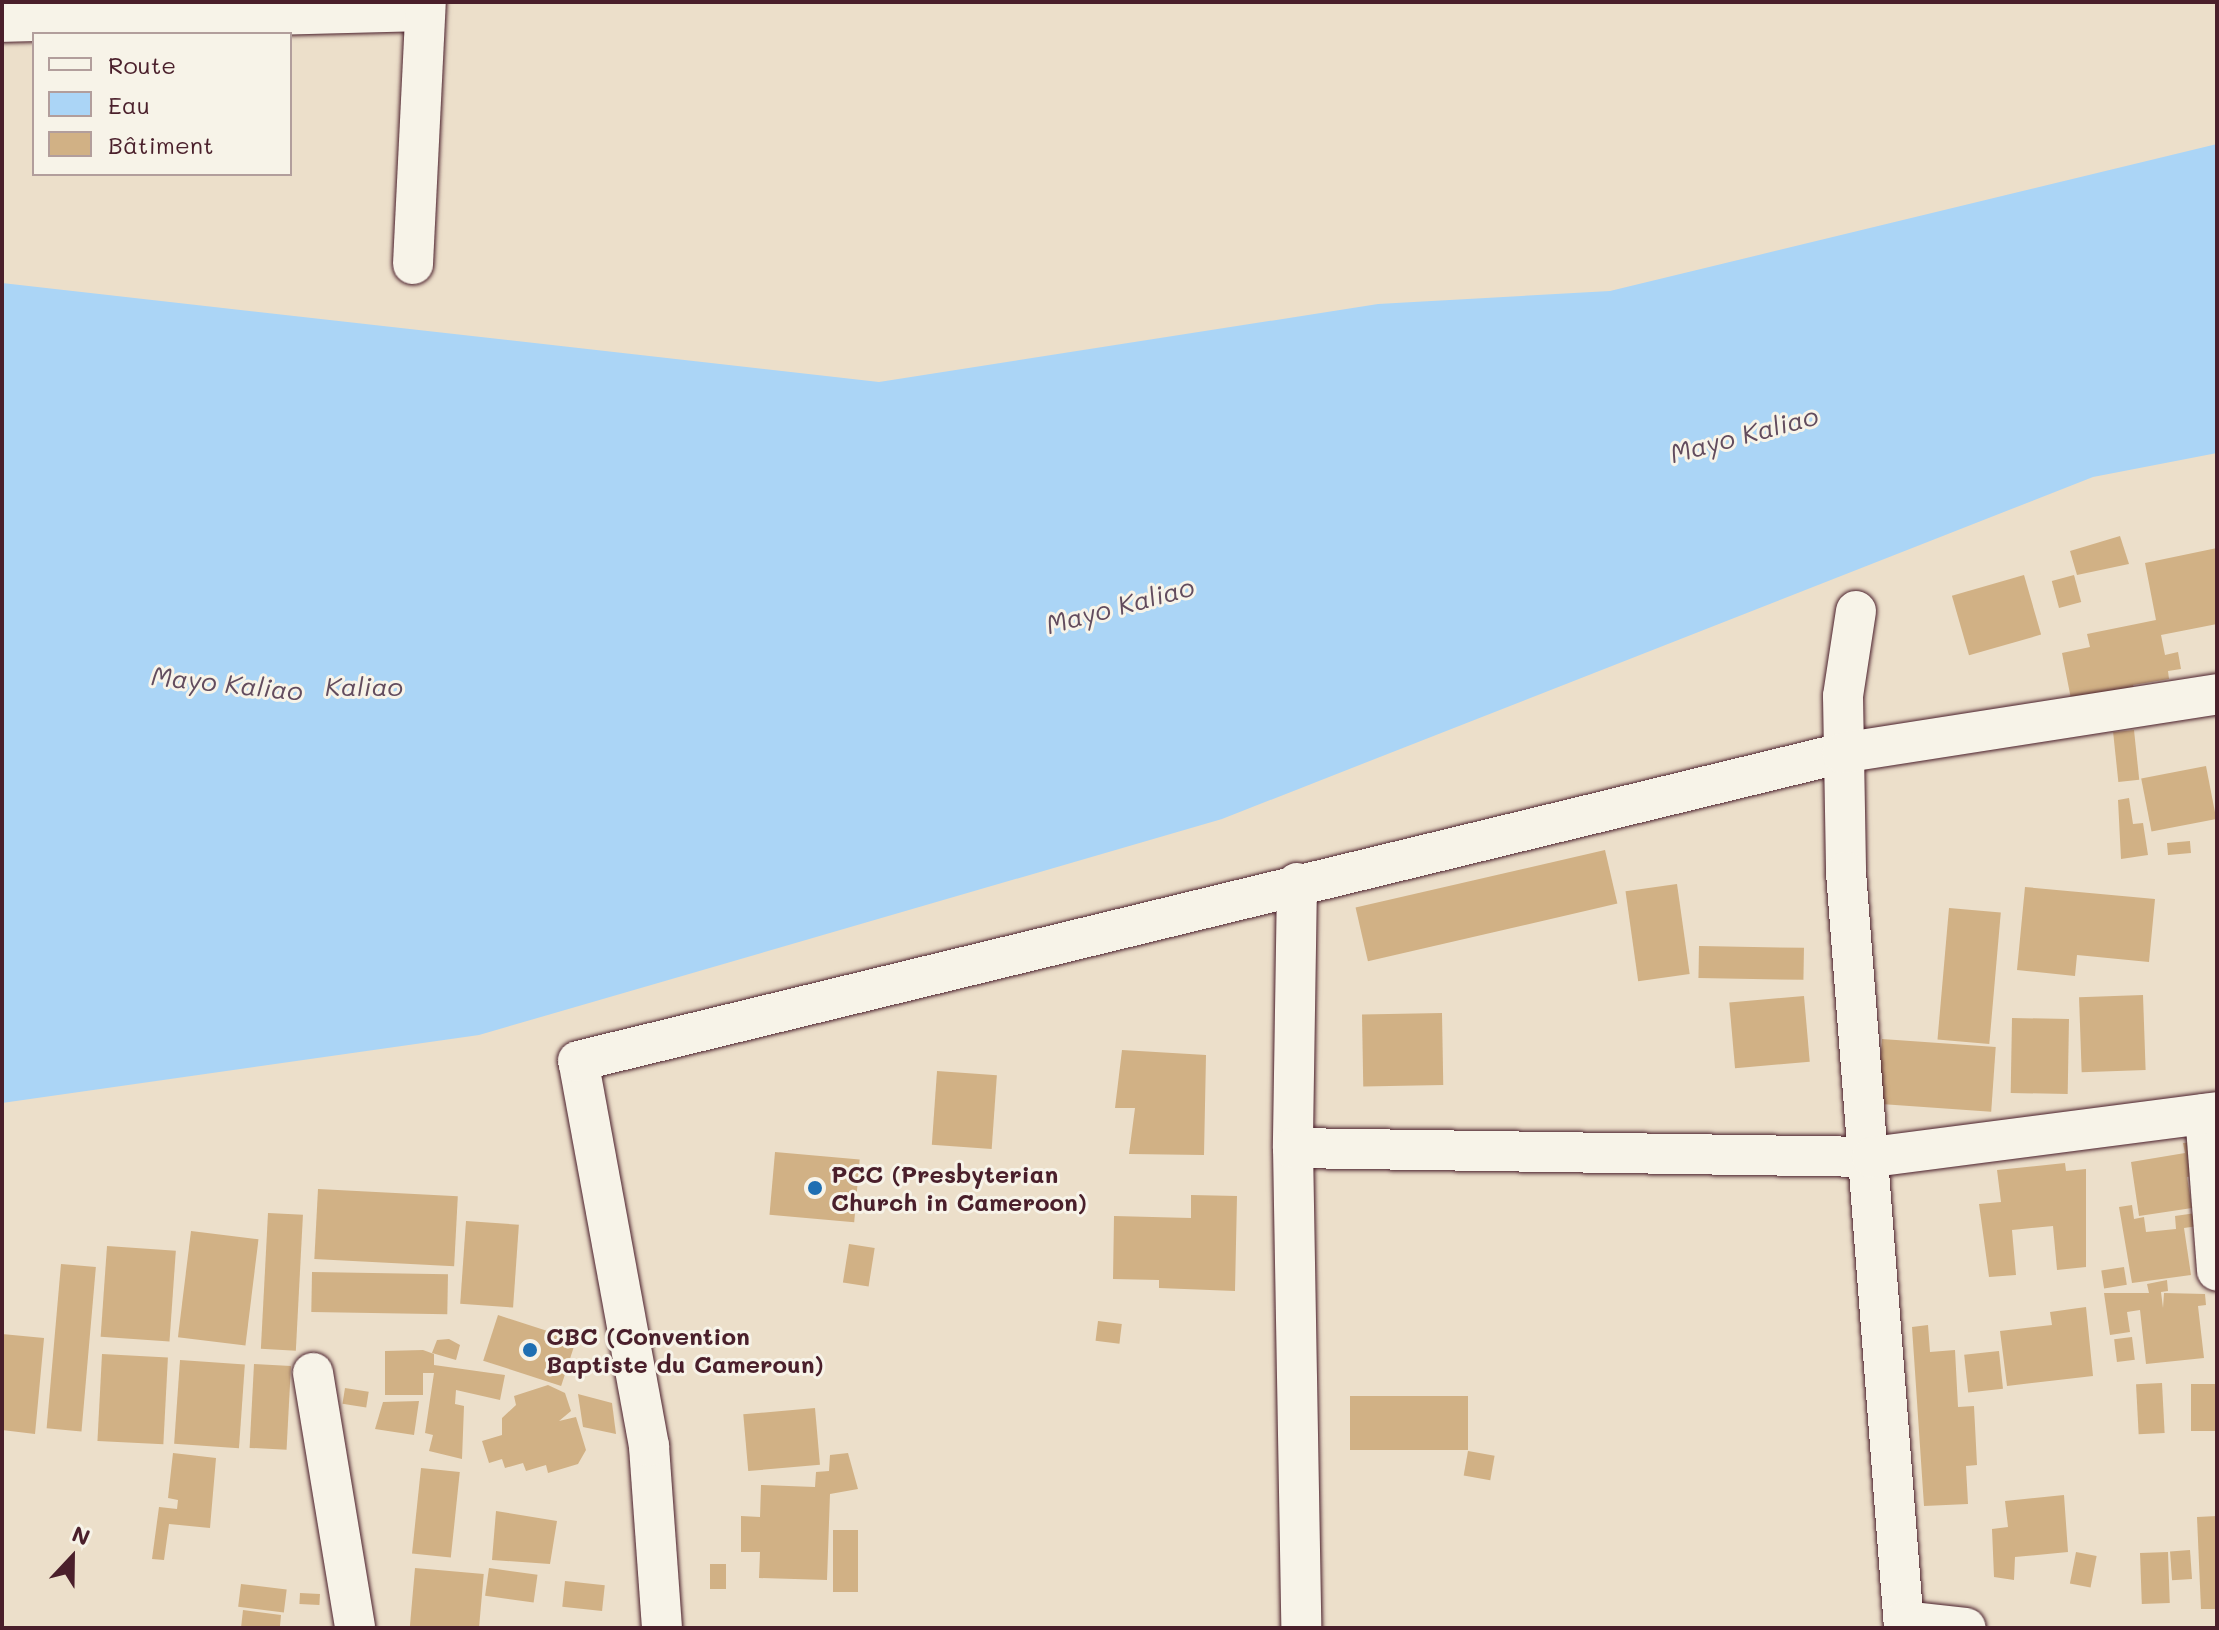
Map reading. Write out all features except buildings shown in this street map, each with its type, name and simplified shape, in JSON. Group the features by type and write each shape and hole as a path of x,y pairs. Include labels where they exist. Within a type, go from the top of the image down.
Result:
{"street":[{"path":"2,22 425,6 413,264"},
{"path":"1856,611 1842,753 1904,1624 1966,1628"},
{"path":"662,1628 649,1446 578,1061 1297,883 1842,753 2217,694"},
{"path":"1297,883 1293,1148 1301,1628"},
{"path":"1293,1148 1872,1157 2211,1113 2217,1271"},
{"path":"313,1373 355,1628"}],"water":[{"name":"Kaliao","path":"2217,144 2217,453 2093,477 1222,819 479,1035 2,1103 2,283 879,382 1378,304 1610,291"}],"place":[{"name":"PCC (Presbyterian Church in Cameroon)","path":"815,1188"},
{"name":"CBC (Convention Baptiste du Cameroun)","path":"530,1350"}],"water label":[{"name":"Mayo Kaliao","path":"1744,435"},
{"name":"Mayo Kaliao","path":"1120,606"},
{"name":"Mayo Kaliao","path":"227,684"}]}
